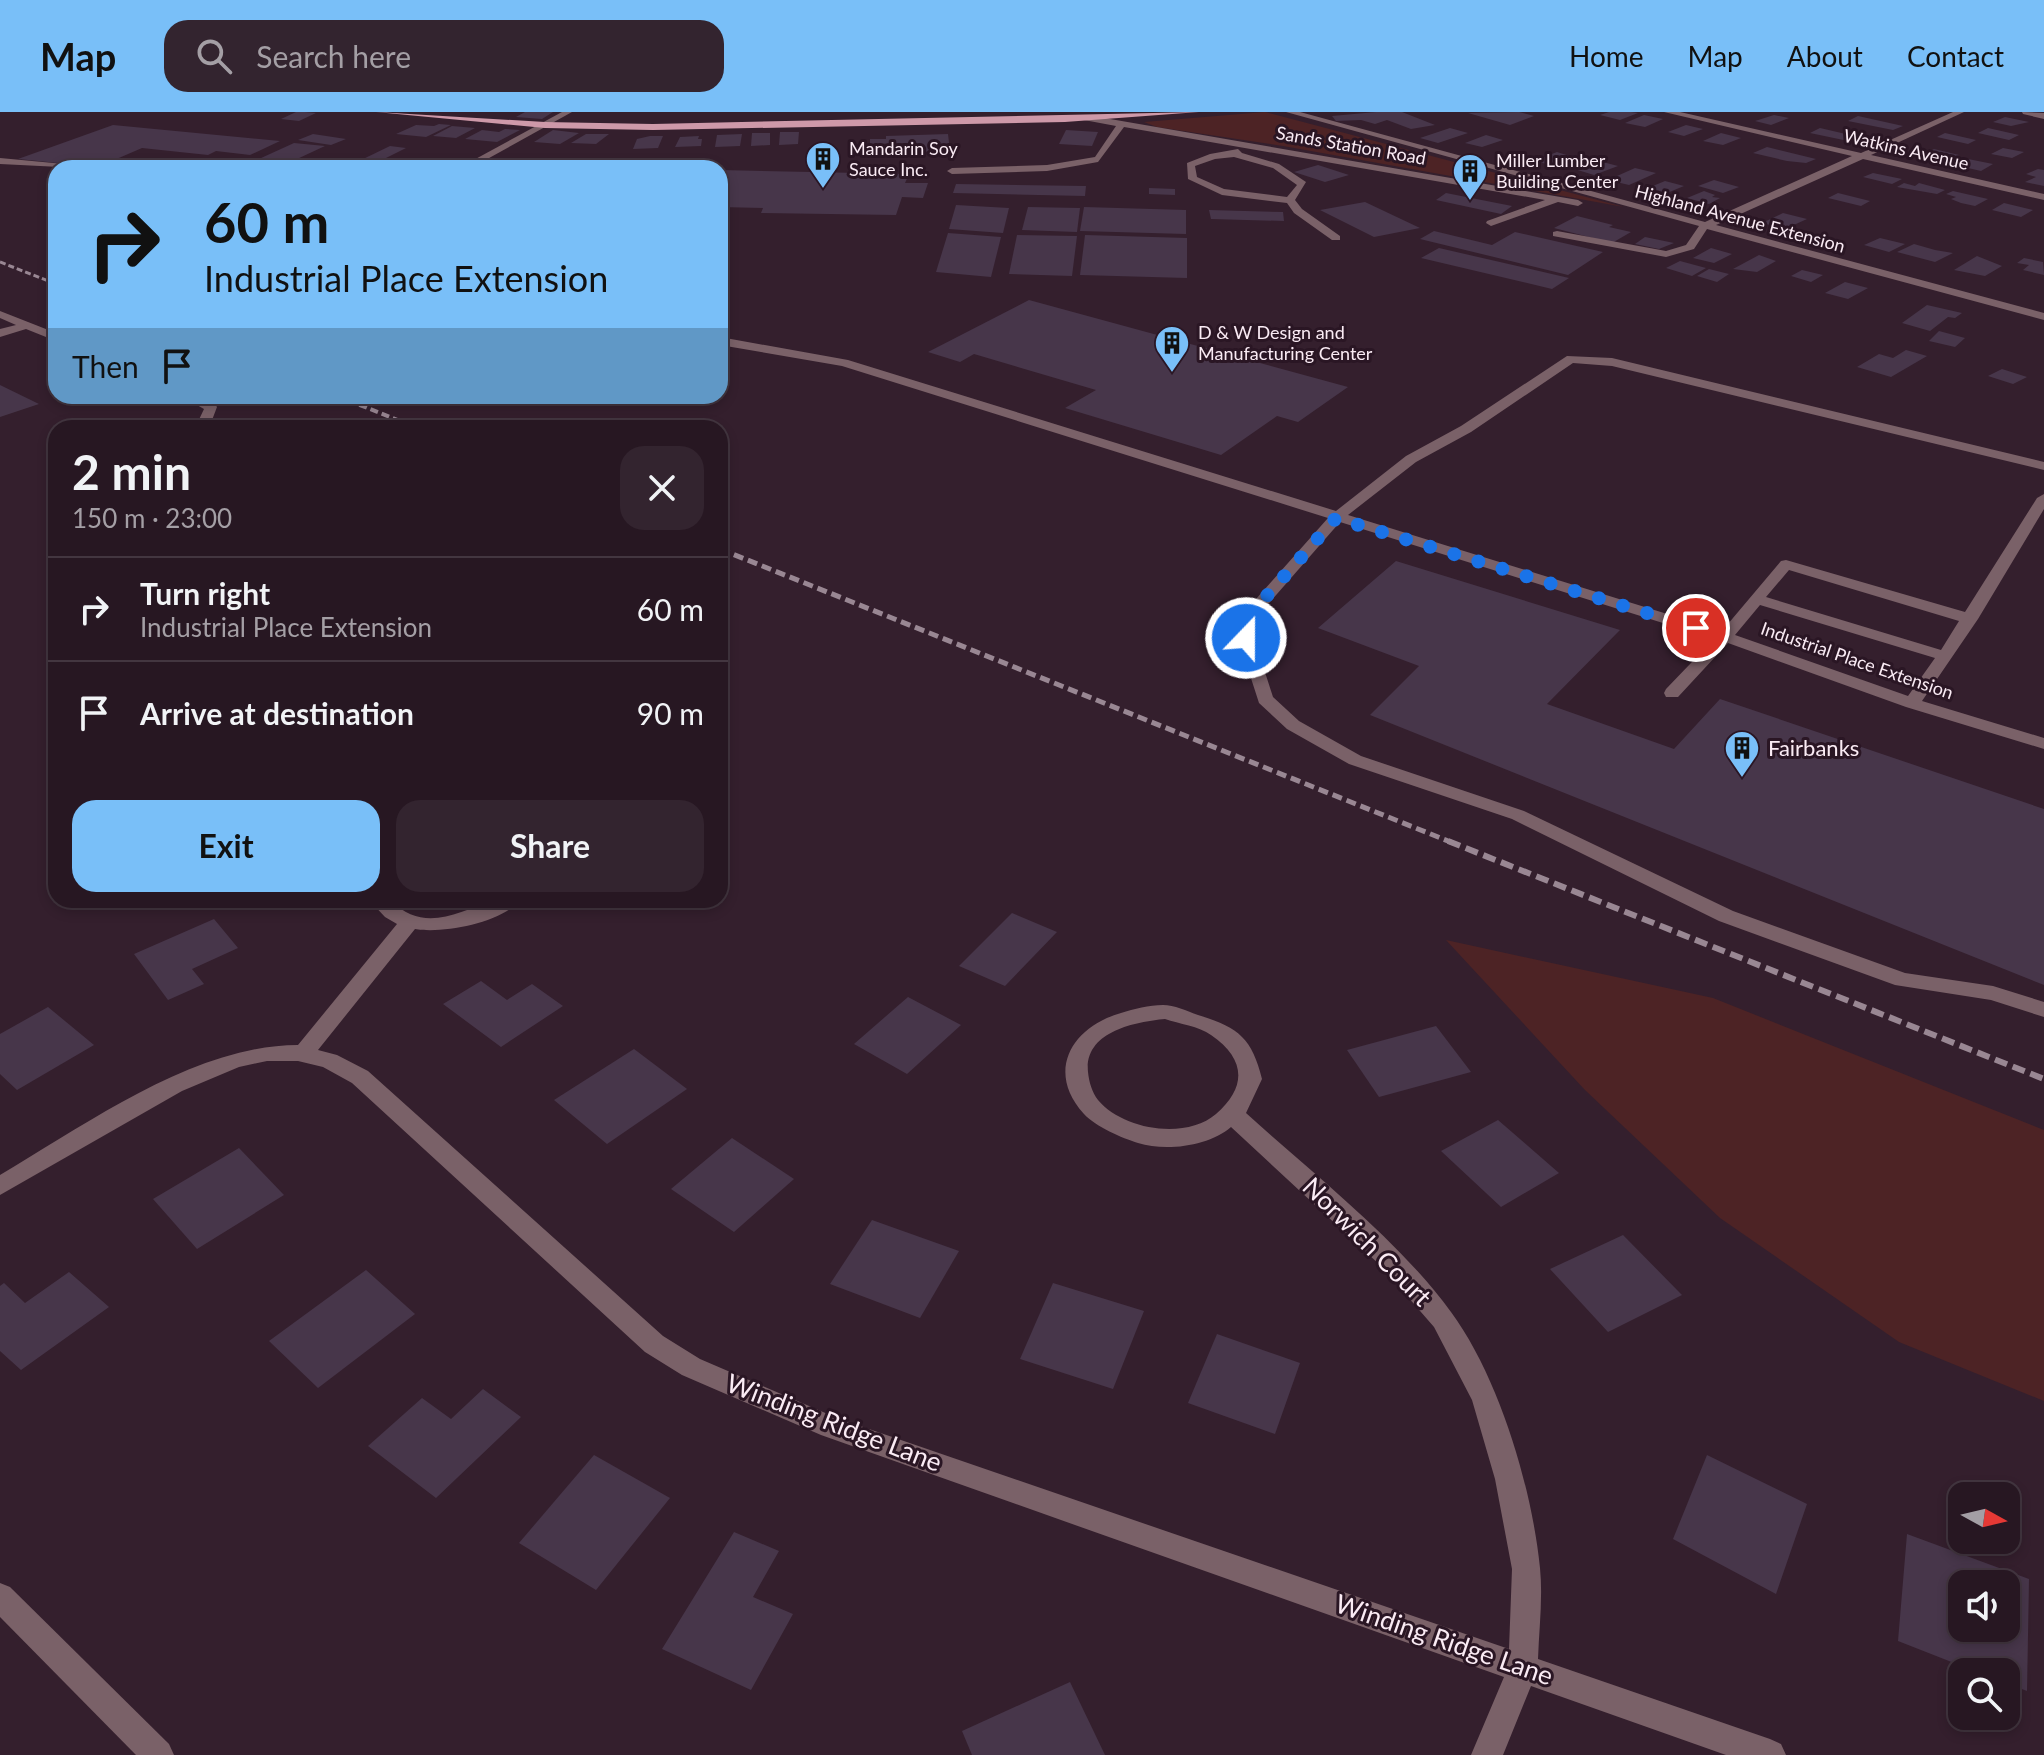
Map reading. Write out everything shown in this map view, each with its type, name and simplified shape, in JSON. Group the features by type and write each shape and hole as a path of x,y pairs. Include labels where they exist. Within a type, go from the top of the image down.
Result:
{"main road":[{"path":"380,112 545,125 653,127 1065,119 1195,112"}],"street":[{"path":"479,160 568,112"},
{"name":"Highland Avenue Extension","path":"1290,112 2044,317"},
{"name":"Watkins Avenue","path":"1668,112 2044,197"},
{"path":"1557,234 1666,254 1690,247 1704,226 1960,112"},
{"path":"2026,112 2044,116"},
{"name":"Sands Station Road","path":"1087,118 1704,226"},
{"path":"952,171 1047,168 1098,159 1122,124"},
{"path":"1234,154 1248,145"},
{"path":"1290,200 1303,184 1276,166 1234,154 1213,156 1190,165 1193,179 1222,192 1290,200 1298,211 1336,238"},
{"path":"0,161 48,165"},
{"path":"1279,181 1288,174"},
{"path":"1259,196 1269,189"},
{"path":"1491,223 1580,192"},
{"path":"0,314 48,333"},
{"path":"0,333 27,325"},
{"name":"Industrial Place Extension","path":"728,342 844,363 1725,637 1912,703 2044,744"},
{"path":"2044,466 1612,362 1571,359 1466,429 1411,459 1336,518 1248,617 1246,638 1265,699 1293,725 1355,760 1518,815 1726,916 1902,980 1993,993 2044,1010"},
{"path":"204,404 211,407 205,420"},
{"path":"1912,703 1970,619 2044,498"},
{"path":"1672,693 1725,637 1786,564 1970,619"},
{"path":"1756,599 1945,656"},
{"path":"386,908 391,914 410,921 436,924 463,921 497,908"},
{"path":"305,1052 410,921"},
{"path":"1165,1012 1191,1016 1215,1026 1234,1041 1247,1059 1251,1079 1247,1098 1234,1116 1212,1130 1182,1138 1151,1137 1121,1129 1097,1114 1081,1094 1076,1072 1080,1051 1094,1033 1114,1020 1138,1013 1165,1012"},
{"name":"Winding Ridge Lane","path":"0,1186 196,1072 239,1058 305,1052 337,1061 360,1077 654,1344 691,1367 830,1427 1770,1755"},
{"name":"Norwich Court","path":"1234,1116 1390,1259 1443,1320 1485,1398 1509,1479 1526,1569 1523,1668"},
{"path":"0,1597 158,1755"},
{"path":"1487,1755 1523,1668"}],"shaded area":[{"path":"1265,112 1624,207 1283,146 1157,127 1144,122"},
{"path":"1446,940 1713,998 2044,1130 2044,1401 1899,1342 1720,1218 1585,1090"}],"building":[{"path":"296,112 316,113 299,121 281,119"},
{"path":"525,112 553,112 542,119 516,117"},
{"path":"1402,112 1435,125 1411,129 1387,120 1375,124 1361,120 1336,121 1332,116"},
{"path":"1519,112 1534,116 1510,125 1468,113"},
{"path":"1609,112 1638,113 1620,120 1600,115"},
{"path":"1644,115 1663,119 1645,127 1625,123"},
{"path":"1774,115 1789,118 1771,125 1755,121"},
{"path":"1858,116 1903,126 1893,130 1848,121"},
{"path":"2005,117 2029,122 2011,126 1993,122"},
{"path":"113,125 280,141 250,155 216,151 208,155 142,148 114,160 48,162 18,159"},
{"path":"416,125 451,125 426,137 396,134"},
{"path":"1686,125 1703,129 1684,136 1668,132"},
{"path":"452,126 475,128 456,138 433,136"},
{"path":"1450,128 1468,133 1438,143 1420,138"},
{"path":"1820,128 1863,138 1853,142 1810,133"},
{"path":"1988,128 2019,135 2009,140 1978,133"},
{"path":"505,129 520,130 497,142 465,139 482,130 499,132"},
{"path":"553,130 579,133 560,144 534,142"},
{"path":"1066,130 1098,132 1092,146 1059,144"},
{"path":"780,132 799,132 798,144 779,145"},
{"path":"752,133 770,133 770,145 751,146"},
{"path":"1721,133 1741,138 1723,145 1703,141"},
{"path":"1945,133 1976,140 1968,144 1937,137"},
{"path":"313,134 346,139 331,145 298,140"},
{"path":"586,134 609,134 596,144 571,143"},
{"path":"742,134 740,146 715,147 717,135"},
{"path":"948,134 950,151 909,152 908,143 870,144 870,139 886,139 886,136"},
{"path":"1486,135 1503,140 1482,147 1465,143"},
{"path":"663,136 658,148 633,149 637,139"},
{"path":"699,136 701,146 675,147 680,137"},
{"path":"294,143 325,146 295,160 257,160"},
{"path":"390,146 406,148 382,160 361,160"},
{"path":"1767,147 1816,159 1806,163 1753,153"},
{"path":"2003,148 2024,152 2012,158 1991,154"},
{"path":"1934,149 1959,155 1945,161 1920,156"},
{"path":"1557,152 1576,158 1555,166 1534,161"},
{"path":"1968,159 1993,164 1981,171 1955,165"},
{"path":"1595,160 1618,166 1594,175 1571,168"},
{"path":"1318,165 1349,175 1325,182 1294,172"},
{"path":"1635,168 1656,173 1629,185 1608,180"},
{"name":"Mandarin Soy Sauce Inc.","path":"728,170 909,174 905,183 928,183 923,198 902,197 896,215 761,213 763,208 728,207"},
{"path":"2044,170 2044,186 2025,182 2036,177 2026,174"},
{"path":"1873,173 1902,179 1892,184 1863,177"},
{"path":"1714,180 1739,187 1723,193 1698,186"},
{"path":"1665,181 1684,186 1667,193 1648,188"},
{"path":"1904,183 1915,186 1919,183 1945,190 1937,194 1897,187"},
{"path":"956,184 1086,186 1085,196 953,193"},
{"path":"1149,188 1175,189 1175,195 1149,194"},
{"path":"1704,191 1720,198 1709,204 1687,198"},
{"path":"1953,191 1988,199 1975,206 1961,203 1951,199 1956,197 1946,194"},
{"name":"Miller Lumber Building Center","path":"1446,193 1512,206 1501,214 1436,200"},
{"path":"1838,193 1870,201 1861,206 1828,198"},
{"path":"1365,202 1420,228 1374,237 1320,210"},
{"path":"2004,203 2033,210 2021,217 1992,210"},
{"path":"956,205 1009,208 1003,233 949,229"},
{"path":"1028,207 1080,208 1077,232 1022,230"},
{"path":"1084,207 1186,210 1186,234 1080,231"},
{"path":"1209,210 1283,212 1284,221 1211,219"},
{"path":"1783,213 1807,219 1785,229 1762,223"},
{"path":"1577,216 1631,232 1612,243 1554,228"},
{"path":"1434,231 1492,245 1515,232 1603,252 1568,275 1420,239"},
{"path":"948,233 1001,237 991,277 936,272"},
{"path":"1017,235 1077,236 1072,276 1009,274"},
{"path":"1085,235 1187,238 1187,278 1080,275"},
{"path":"1645,237 1674,243 1659,249 1635,244"},
{"path":"1880,238 1905,244 1889,252 1864,245"},
{"path":"1914,244 1953,253 1935,262 1897,252"},
{"path":"1439,248 1569,278 1552,289 1421,258"},
{"path":"1711,248 1732,254 1714,263 1693,258"},
{"path":"1759,255 1776,261 1757,272 1733,269"},
{"path":"1977,256 2002,266 1985,276 1954,270"},
{"path":"2024,258 2043,262 2044,275 2023,270 2029,265 2017,263"},
{"path":"1680,261 1706,268 1692,276 1666,268"},
{"path":"1709,269 1729,274 1717,282 1697,276"},
{"path":"1802,270 1823,275 1811,282 1791,276"},
{"path":"1845,282 1868,288 1848,299 1825,293"},
{"name":"D & W Design and Manufacturing Center","path":"1029,300 1348,387 1298,422 1277,416 1221,455 1065,408 1096,390 974,354 960,362 928,352"},
{"path":"1927,305 1962,313 1955,318 1948,317 1930,331 1902,323"},
{"path":"1939,331 1965,338 1955,347 1929,341"},
{"path":"1906,350 1927,356 1891,377 1857,367 1879,354 1893,358"},
{"path":"2002,369 2027,377 2013,384 1988,376"},
{"path":"0,385 39,404 0,417"},
{"name":"Fairbanks","path":"1396,561 1620,630 1547,704 1674,749 1720,699 2044,809 2044,985 1370,715 1419,666 1318,628"},
{"path":"1012,913 1057,932 1005,986 959,966"},
{"path":"214,919 238,948 192,969 204,984 168,1000 134,954"},
{"path":"481,981 507,1000 532,984 563,1006 501,1047 443,1004"},
{"path":"908,997 961,1025 907,1074 854,1044"},
{"path":"48,1007 94,1045 17,1090 0,1074 0,1034"},
{"path":"1436,1026 1471,1072 1379,1097 1347,1050"},
{"path":"634,1049 687,1089 607,1144 554,1100"},
{"path":"1498,1120 1559,1173 1501,1207 1441,1151"},
{"path":"732,1138 794,1179 734,1232 671,1189"},
{"path":"239,1148 284,1195 197,1249 153,1199"},
{"path":"872,1220 959,1251 920,1318 830,1284"},
{"path":"1623,1235 1682,1295 1608,1332 1550,1269"},
{"path":"366,1270 415,1314 318,1388 269,1341"},
{"path":"69,1272 109,1307 21,1370 0,1351 0,1286 4,1283 25,1303"},
{"path":"1053,1283 1144,1311 1113,1389 1020,1359"},
{"path":"1217,1334 1300,1363 1275,1434 1188,1403"},
{"path":"483,1389 521,1417 436,1498 368,1446 422,1398 451,1419"},
{"path":"594,1455 670,1498 596,1590 519,1543"},
{"path":"1707,1455 1807,1504 1776,1594 1673,1539"},
{"path":"734,1532 779,1551 753,1597 793,1614 751,1690 662,1649"},
{"path":"1907,1534 1948,1549 1948,1554 1961,1554 2005,1570 1948,1570 1948,1642 2020,1642 2020,1576 2029,1579 2027,1691 2020,1688 2020,1658 1948,1658 1948,1661 1898,1641"},
{"path":"1070,1682 1105,1755 972,1755 962,1731"}],"railway":[{"path":"0,262 48,281"},
{"path":"357,404 398,420"},
{"path":"728,552 1451,842"},
{"path":"1451,842 2044,1079"}],"place":[{"name":"Mandarin Soy Sauce Inc.","path":"823,190"},
{"name":"Miller Lumber Building Center","path":"1470,202"},
{"name":"D & W Design and Manufacturing Center","path":"1172,374"},
{"name":"Fairbanks","path":"1742,779"}],"route":[{"path":"1246,638 1248,617 1336,518 1696,628"}]}
